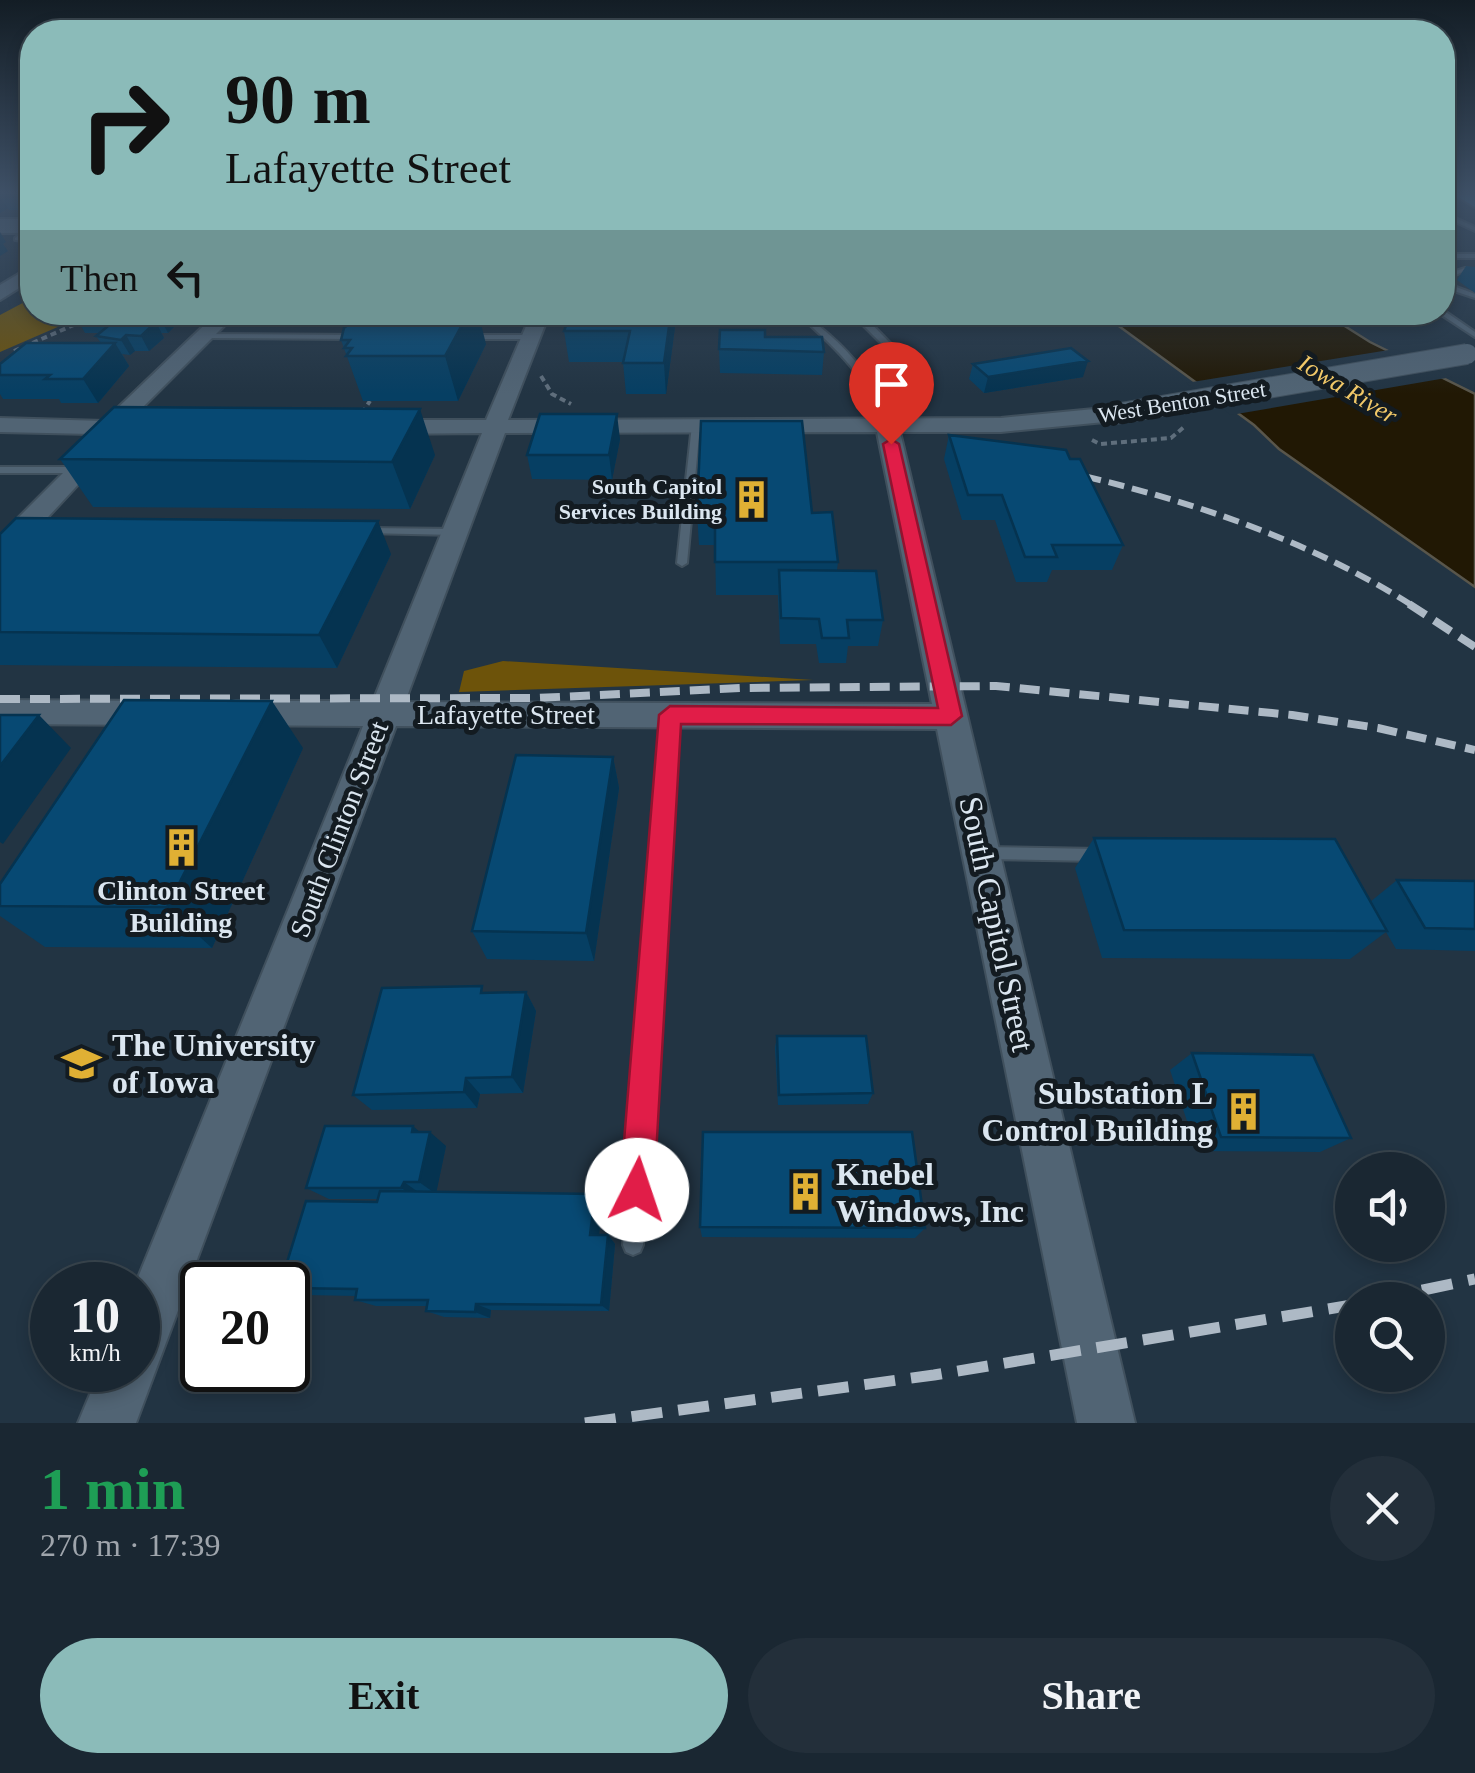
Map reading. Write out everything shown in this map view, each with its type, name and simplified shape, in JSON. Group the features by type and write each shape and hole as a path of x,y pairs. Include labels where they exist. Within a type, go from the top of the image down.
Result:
{"street":[{"path":"0,552 30,531 109,428 217,325"},
{"name":"South Clinton Street","path":"160,1289 456,532 496,428 498,412 535,325"},
{"name":"West Benton Street","path":"612,425 696,425 884,414 1038,424 1115,414 1472,348"},
{"path":"0,425 109,428 158,420 160,391 173,370"},
{"path":"515,377 521,396 533,406 565,417 612,425"},
{"name":"South Capitol Street","path":"884,414 1106,1423"},
{"path":"360,421 496,428 612,425"},
{"name":"Lafayette Street","path":"0,712 951,716"},
{"path":"107,1423 119,1392"}],"lane":[{"path":"1455,274 1467,270"},
{"path":"816,325 867,378 884,414 905,393 916,374 869,325"},
{"path":"1452,325 1472,348"},
{"path":"206,336 365,337"},
{"path":"452,337 531,337"},
{"path":"682,563 696,425"},
{"path":"0,470 79,470"},
{"path":"349,531 365,537 456,532"},
{"path":"633,1246 670,715"},
{"path":"981,853 1114,855"}],"path":[{"path":"14,351 76,325"},
{"path":"360,421 370,401"}],"shaded area":[{"path":"20,304 20,325 62,325 0,352 0,315"},
{"path":"503,661 813,680 459,692 464,671"}],"water":[{"name":"Iowa River","path":"1117,325 1343,325 1475,394 1475,587 1279,449 1254,425"}],"pier":[{"path":"1395,349 1452,377 1231,415 1186,383"}],"building":[{"path":"109,325 153,325 141,336 126,335 121,340 96,336"},
{"path":"462,325 445,356 346,356 352,348 344,348 350,340 341,340 344,328"},
{"path":"566,325 669,325 664,363 623,363 630,331 564,331"},
{"path":"720,330 765,330 765,337 822,337 824,352 719,349"},
{"path":"26,343 115,343 83,379 0,375 0,364"},
{"path":"1071,348 1088,361 988,377 973,364"},
{"path":"114,407 420,409 392,462 60,459"},
{"path":"540,414 617,414 609,455 527,455"},
{"name":"South Capitol Services Building","path":"701,421 802,421 812,513 832,512 838,562 715,562 715,512 697,512"},
{"path":"949,435 1066,450 1070,459 1080,459 1123,545 1052,545 1057,557 1025,557 1002,495 968,495"},
{"path":"16,518 378,521 319,635 0,632 0,534"},
{"path":"779,570 876,571 883,620 847,620 849,638 822,638 819,619 781,618"},
{"path":"124,700 272,701 167,907 0,906 0,884"},
{"path":"0,715 39,715 0,766"},
{"path":"516,755 613,757 586,933 472,931"},
{"path":"1094,838 1335,839 1387,931 1124,930"},
{"path":"1397,880 1475,881 1475,929 1425,928"},
{"path":"482,986 481,993 526,992 512,1077 466,1078 464,1092 353,1095 382,988"},
{"path":"777,1036 866,1036 873,1093 779,1095"},
{"path":"1192,1053 1313,1055 1351,1138 1221,1137"},
{"path":"325,1126 413,1126 412,1132 430,1132 419,1182 404,1182 401,1188 306,1188"},
{"name":"Knebel Windows, Inc","path":"703,1132 912,1132 925,1228 700,1227"},
{"path":"380,1191 595,1194 590,1235 608,1235 601,1305 476,1304 475,1312 426,1311 428,1300 355,1300 357,1289 310,1288 310,1262 287,1262 306,1201 377,1202"}],"railway":[{"path":"1062,471 1154,494 1244,524 1330,560 1413,606"},
{"path":"1409,604 1475,647"},
{"path":"0,699 537,698 741,688 996,686 1292,715 1378,728 1475,750"},
{"path":"1445,1285 1475,1279"},
{"path":"585,1423 934,1375 1335,1308"}],"place":[{"name":"South Capitol Services Building","path":"752,499"},
{"name":"Clinton Street Building","path":"181,847"},
{"name":"The University of Iowa","path":"82,1063"},
{"name":"Substation L Control Building","path":"1243,1111"},
{"name":"Knebel Windows, Inc","path":"806,1192"}],"route":[{"path":"637,1190 670,715 951,716 891,444"}]}
